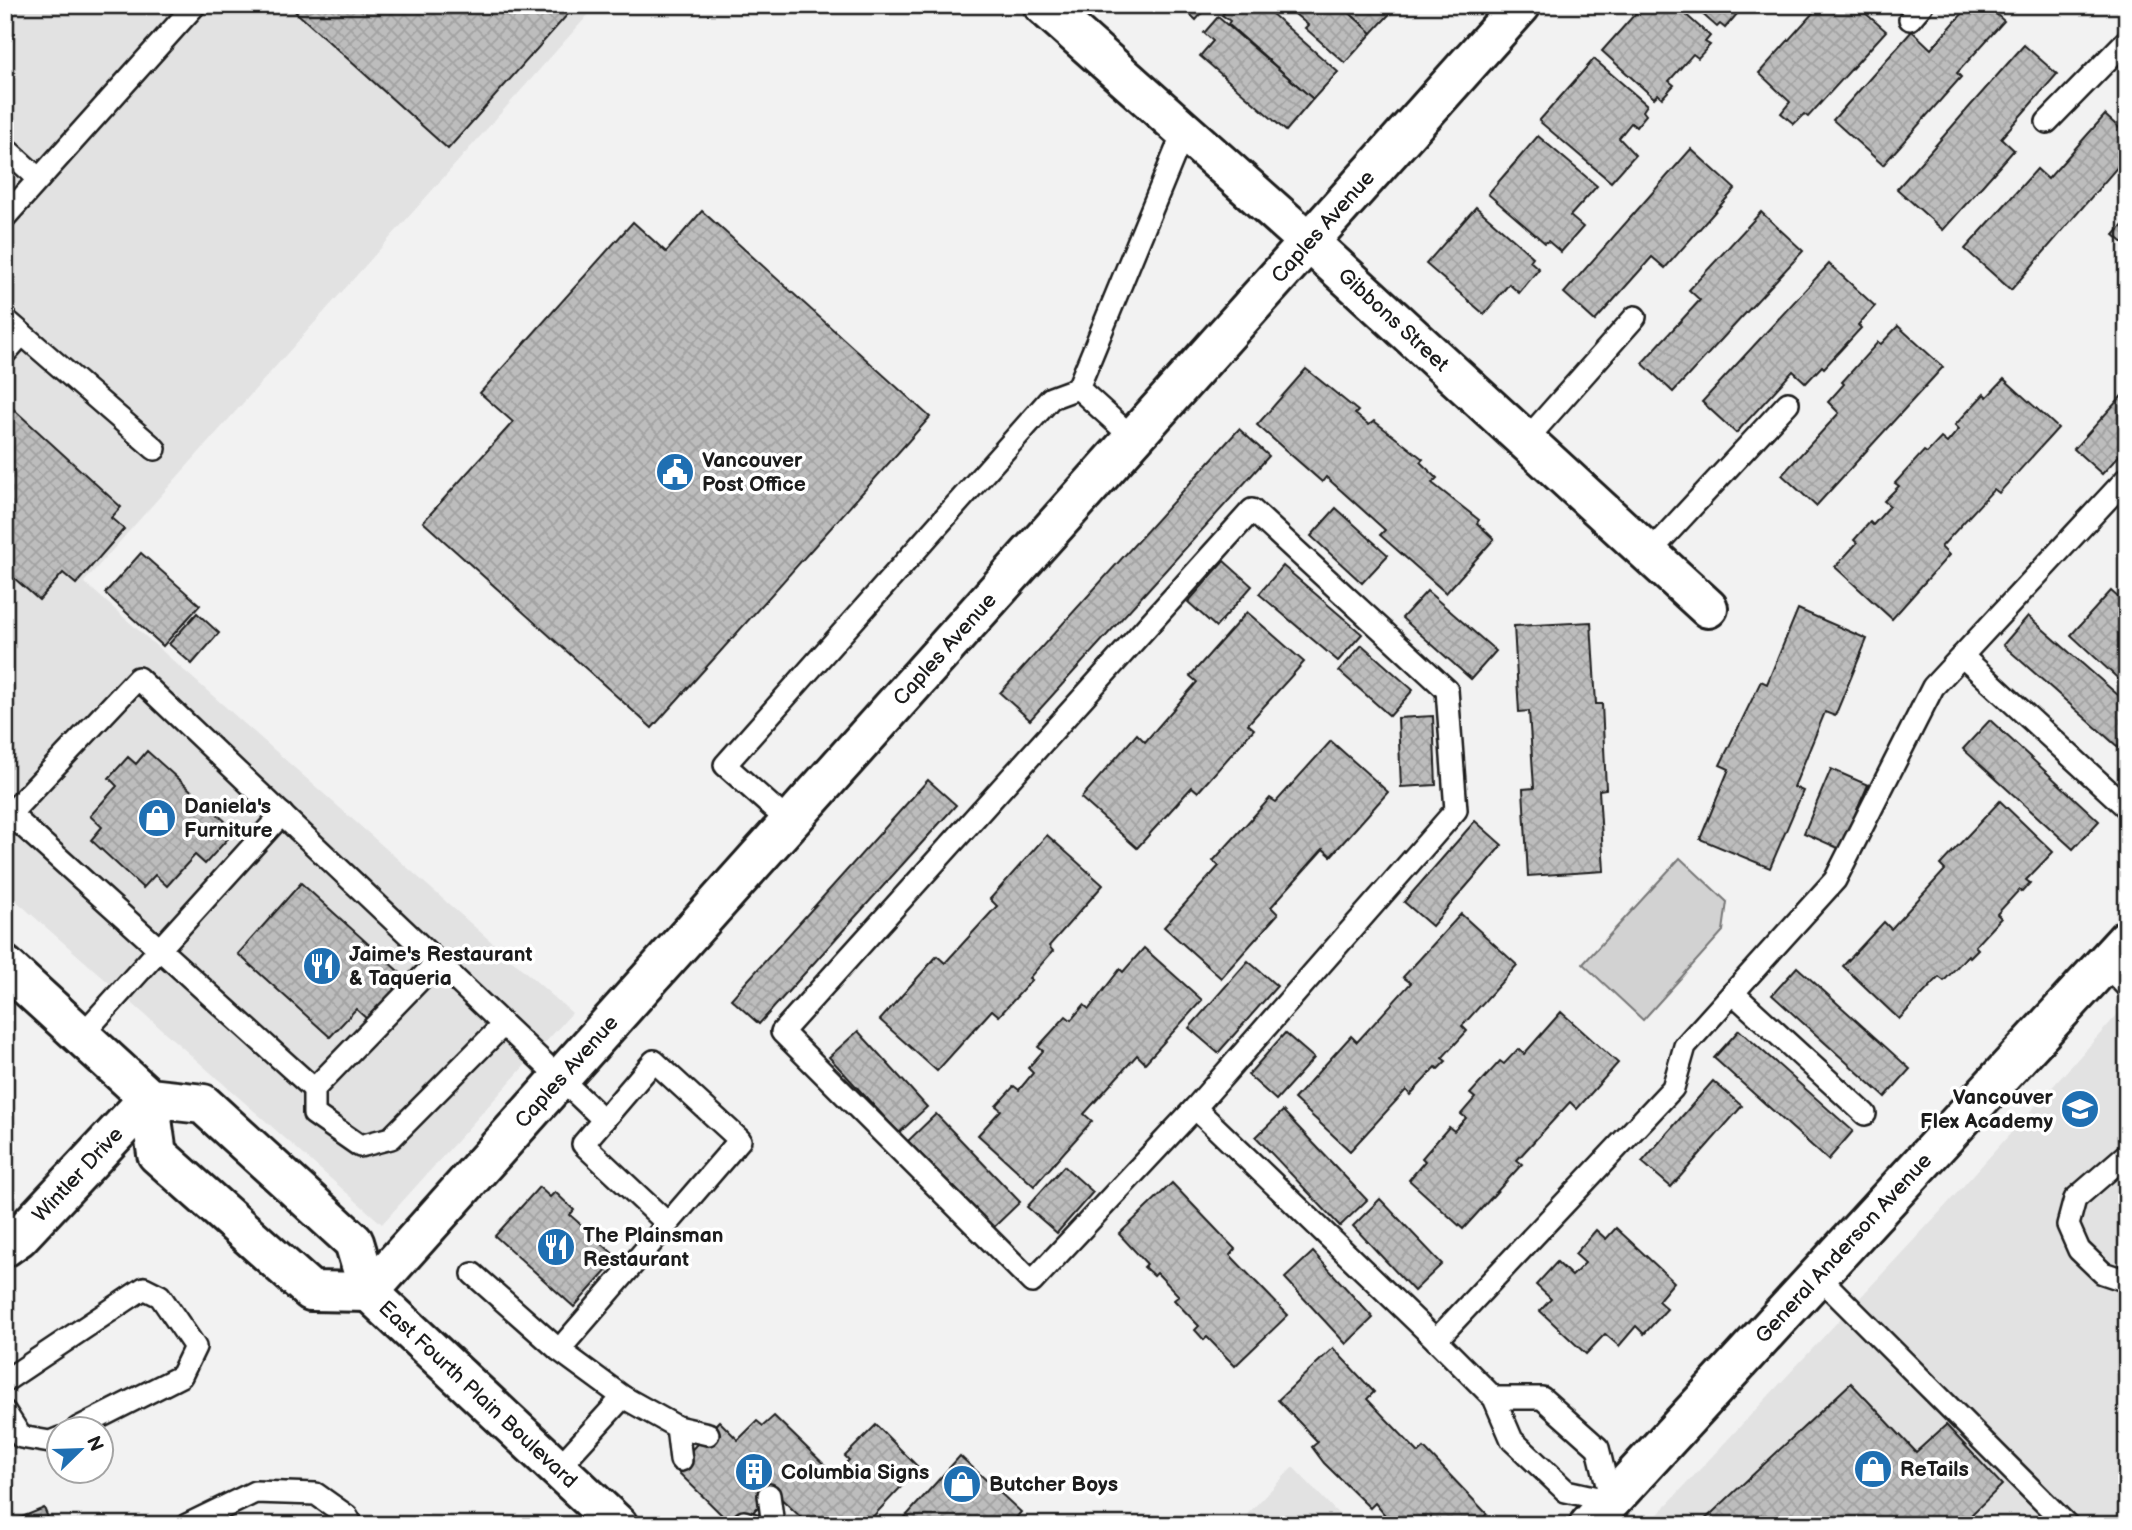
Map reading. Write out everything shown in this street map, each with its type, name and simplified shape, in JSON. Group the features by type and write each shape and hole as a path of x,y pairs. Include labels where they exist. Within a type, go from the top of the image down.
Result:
{"street":[{"name":"Gibbons Street","path":"1043,5 1309,242 1708,608"},
{"name":"Caples Avenue","path":"369,1292 1521,5"},
{"name":"General Anderson Avenue","path":"1600,1513 1818,1276 2119,963"},
{"path":"7,970 149,1098"},
{"name":"Wintler Drive","path":"5,1247 19,1237 149,1098"},
{"name":"East Fourth Plain Boulevard","path":"369,1292 311,1291 157,1154 149,1098 203,1104 354,1242 369,1292 618,1525"}],"lane":[{"path":"5,217 195,5"},
{"path":"2047,122 2127,40"},
{"path":"788,821 725,765 1052,398 1078,388 1184,131"},
{"path":"5,148 39,179"},
{"path":"1526,440 1635,317"},
{"path":"5,319 155,449"},
{"path":"5,353 22,334"},
{"path":"1078,388 1133,439"},
{"path":"1649,553 1788,403"},
{"path":"1436,1340 1673,1088 1685,1046 1835,880 1933,687 2127,478"},
{"path":"1252,510 1447,690 1456,810 1195,1108 1032,1282 782,1032 1252,510"},
{"path":"1962,656 2127,808"},
{"path":"314,1089 8,816 138,678 604,1120"},
{"path":"81,1036 282,814"},
{"path":"437,962 314,1089 314,1114 360,1146 391,1138 503,1025"},
{"path":"1733,993 1864,1114"},
{"path":"559,1350 740,1140 654,1062 583,1144 667,1223"},
{"path":"1195,1108 1494,1398 1512,1440 1566,1491 1600,1513"},
{"path":"2127,1154 2075,1199 2068,1225 2079,1250 2103,1273 2127,1281"},
{"path":"473,1274 559,1350 623,1397 677,1427 708,1434"},
{"path":"1818,1276 2067,1525"},
{"path":"5,1381 144,1289 160,1296 195,1348 181,1376 107,1414"},
{"path":"559,1467 623,1397"},
{"path":"1494,1398 1542,1398 1598,1448 1600,1513"},
{"path":"5,1412 21,1437 46,1442"},
{"path":"677,1427 681,1460"},
{"path":"187,1525 255,1492 316,1494 347,1516 352,1525"},
{"path":"769,1495 773,1525"}],"shaded area":[{"path":"5,5 597,5 84,582 572,1013 382,1224 5,891"},
{"path":"1680,858 1727,902 1723,931 1643,1020 1583,964"},
{"path":"2127,1004 2127,1525 1648,1525 1939,1213"},
{"path":"1293,1467 1349,1525 1237,1525"}],"building":[{"path":"288,5 576,5 448,149"},
{"path":"1180,5 1209,5 1196,20"},
{"path":"1231,5 1239,12 1244,5 1262,5 1338,72 1313,99 1228,24 1230,21 1222,15"},
{"path":"1292,5 1341,5 1372,33 1345,63 1305,28 1308,25 1289,9"},
{"path":"1341,5 1396,5 1397,6 1372,33"},
{"path":"1643,5 1675,5 1710,36 1705,42 1710,45 1698,58 1693,54 1669,81 1674,85 1662,98 1658,94 1654,98 1602,51"},
{"path":"1692,5 1743,7 1725,28 1720,24 1717,27"},
{"path":"1820,5 1870,5 1864,12 1886,31 1808,117 1804,114 1794,124 1781,113 1790,102 1759,73"},
{"path":"1970,5 1986,5 2004,21 1957,73 1961,77 1883,165 1833,120 1912,31 1931,49"},
{"path":"1218,17 1313,99 1286,131 1200,56 1213,41 1204,33"},
{"path":"2024,45 2057,74 2001,138 2014,150 1943,230 1897,189"},
{"path":"1594,59 1647,105 1643,111 1646,115 1636,127 1631,123 1619,138 1635,155 1611,182 1539,121"},
{"path":"2105,115 2127,135 2127,156 2011,290 1965,249 2037,169 2048,179"},
{"path":"1538,136 1597,186 1570,216 1583,227 1561,252 1548,241 1545,243 1488,194"},
{"path":"1691,149 1735,189 1665,268 1652,257 1595,321 1564,293"},
{"path":"1476,207 1533,257 1530,261 1539,269 1519,293 1509,284 1484,314 1426,264"},
{"name":"Vancouver Post Office","path":"702,211 930,417 652,728 423,522 513,422 480,393 633,222 666,252"},
{"path":"1761,212 1803,251 1673,392 1642,363 1700,300 1689,290"},
{"path":"2127,221 2127,246 2114,235"},
{"path":"1829,264 1875,306 1858,325 1861,328 1824,368 1822,366 1806,383 1793,371 1736,433 1702,402"},
{"path":"1898,326 1943,367 1816,506 1782,475 1839,413 1828,402 1844,384 1842,382 1878,342 1881,344"},
{"path":"1306,369 1358,411 1355,414 1369,425 1374,421 1423,459 1420,462 1437,478 1432,483 1479,520 1477,523 1494,539 1446,593 1380,535 1385,530 1326,477 1322,482 1257,425"},
{"path":"2004,379 2058,428 1999,493 1994,489 1941,547 1949,555 1892,619 1835,567 1857,543 1854,540 1870,522 1873,525 1890,506 1884,501 1899,486 1895,483 1924,451 1927,453 1941,438 1947,443 1959,429 1955,425 1984,394 1987,397"},
{"path":"2127,390 2127,447 2102,474 2074,449"},
{"path":"9,405 121,507 111,518 124,529 76,584 63,573 39,600 5,570 5,409"},
{"path":"1239,429 1269,456 1030,720 1000,693"},
{"path":"1336,508 1388,555 1362,583 1311,536"},
{"path":"141,553 200,605 163,646 105,593"},
{"path":"1224,561 1252,586 1216,627 1188,602"},
{"path":"1283,566 1362,634 1338,661 1259,594"},
{"path":"1427,591 1496,651 1471,679 1402,618"},
{"path":"2111,591 2120,599 2127,592 2127,687 2071,635"},
{"path":"1798,609 1867,639 1835,716 1825,712 1794,787 1803,791 1770,868 1700,839 1729,769 1720,765 1761,681 1767,684"},
{"path":"1247,612 1304,662 1248,724 1254,729 1198,792 1192,787 1137,848 1081,798 1137,734 1145,742 1197,682 1190,676"},
{"path":"197,613 219,633 192,664 169,644"},
{"path":"2028,616 2127,703 2127,755 2003,645"},
{"path":"1591,622 1596,704 1602,704 1606,789 1599,790 1604,871 1528,876 1523,789 1534,788 1529,711 1519,712 1514,626"},
{"path":"1362,645 1413,690 1390,716 1339,671"},
{"path":"1433,716 1436,785 1401,787 1398,718"},
{"path":"1990,720 2099,821 2073,849 1963,749"},
{"path":"1331,741 1388,792 1331,856 1323,849 1271,907 1278,914 1221,978 1164,927 1219,866 1213,861 1270,798 1276,802"},
{"name":"Daniela's Furniture","path":"147,751 225,821 221,826 231,835 205,864 195,855 167,886 155,875 143,888 91,840 102,827 90,816 117,786 109,778 128,757 136,764"},
{"path":"1831,769 1868,785 1840,849 1804,833"},
{"path":"928,780 956,805 759,1024 731,999"},
{"path":"2000,801 2053,852 2026,880 2030,883 2022,892 2019,890 1997,914 2001,918 1975,946 1978,949 1970,957 1968,955 1944,981 1939,977 1899,1019 1843,966 1884,922 1891,929 1945,870 1940,865"},
{"path":"1475,821 1502,845 1432,926 1404,902"},
{"path":"1047,835 1103,885 1049,946 1053,951 1029,978 1032,980 999,1016 992,1010 937,1071 880,1020 937,956 945,963 997,906 990,899"},
{"name":"Jaime's Restaurant & Taqueria","path":"301,883 407,979 369,1021 356,1009 330,1037 238,954"},
{"path":"1461,914 1517,965 1462,1026 1467,1031 1442,1058 1446,1061 1438,1069 1436,1067 1410,1095 1406,1090 1350,1151 1294,1099 1351,1036 1357,1042 1411,983 1403,977"},
{"path":"1144,948 1202,1000 1145,1063 1137,1055 1084,1114 1092,1121 1034,1186 978,1135 1001,1110 996,1106 1014,1086 1019,1090 1033,1073 1028,1068 1043,1051 1038,1047 1066,1016 1071,1020 1084,1005 1089,1009 1120,969 1123,972"},
{"path":"1248,961 1277,986 1218,1053 1189,1028"},
{"path":"1797,967 1910,1069 1885,1097 1772,995"},
{"path":"1561,1012 1618,1063 1577,1109 1570,1102 1517,1160 1522,1164 1463,1229 1409,1180 1425,1161 1422,1158 1449,1127 1454,1131 1466,1118 1461,1114 1475,1098 1470,1094 1500,1061 1504,1064 1518,1049 1524,1054"},
{"path":"1739,1030 1853,1131 1828,1160 1714,1058"},
{"path":"858,1031 927,1107 899,1133 829,1057"},
{"path":"1285,1033 1314,1058 1276,1100 1248,1075"},
{"path":"1713,1081 1742,1106 1671,1187 1642,1162"},
{"path":"1283,1111 1367,1200 1340,1226 1256,1137"},
{"path":"936,1114 1020,1202 992,1229 908,1141"},
{"path":"1064,1166 1093,1192 1057,1233 1027,1207"},
{"path":"1172,1183 1235,1249 1230,1255 1288,1315 1235,1366 1207,1337 1204,1340 1195,1330 1199,1326 1174,1300 1179,1296 1157,1273 1154,1276 1144,1267 1147,1264 1119,1234"},
{"name":"The Plainsman Restaurant","path":"539,1187 550,1197 555,1192 574,1210 570,1215 618,1258 574,1307 495,1236"},
{"path":"1380,1199 1442,1264 1414,1291 1353,1226"},
{"path":"1616,1228 1674,1282 1658,1301 1667,1309 1644,1334 1636,1326 1619,1346 1605,1334 1586,1354 1540,1311 1551,1299 1536,1285 1557,1262 1572,1276 1585,1263 1575,1254 1596,1230 1606,1239"},
{"path":"1313,1252 1373,1318 1346,1344 1285,1278"},
{"path":"1333,1348 1374,1392 1367,1399 1419,1453 1424,1448 1487,1514 1475,1525 1393,1525 1375,1503 1370,1508 1324,1463 1312,1447 1318,1442 1278,1400"},
{"name":"ReTails","path":"1851,1383 1916,1452 1946,1425 2002,1485 1972,1514 1982,1525 1699,1525"},
{"name":"Columbia Signs","path":"774,1416 835,1475 849,1460 845,1456 876,1425 919,1468 865,1525 809,1525 773,1491 741,1525 732,1525 674,1468 719,1421 738,1440 757,1421 763,1426"},
{"name":"Butcher Boys","path":"960,1456 1021,1512 1010,1525 898,1525"},
{"path":"44,1508 51,1525 5,1525 5,1524"}],"place":[{"name":"Vancouver Post Office","path":"675,472"},
{"name":"Daniela's Furniture","path":"157,818"},
{"name":"Jaime's Restaurant & Taqueria","path":"322,966"},
{"name":"Vancouver Flex Academy","path":"2080,1109"},
{"name":"The Plainsman Restaurant","path":"556,1247"},
{"name":"ReTails","path":"1873,1469"},
{"name":"Columbia Signs","path":"754,1472"},
{"name":"Butcher Boys","path":"962,1484"}]}
